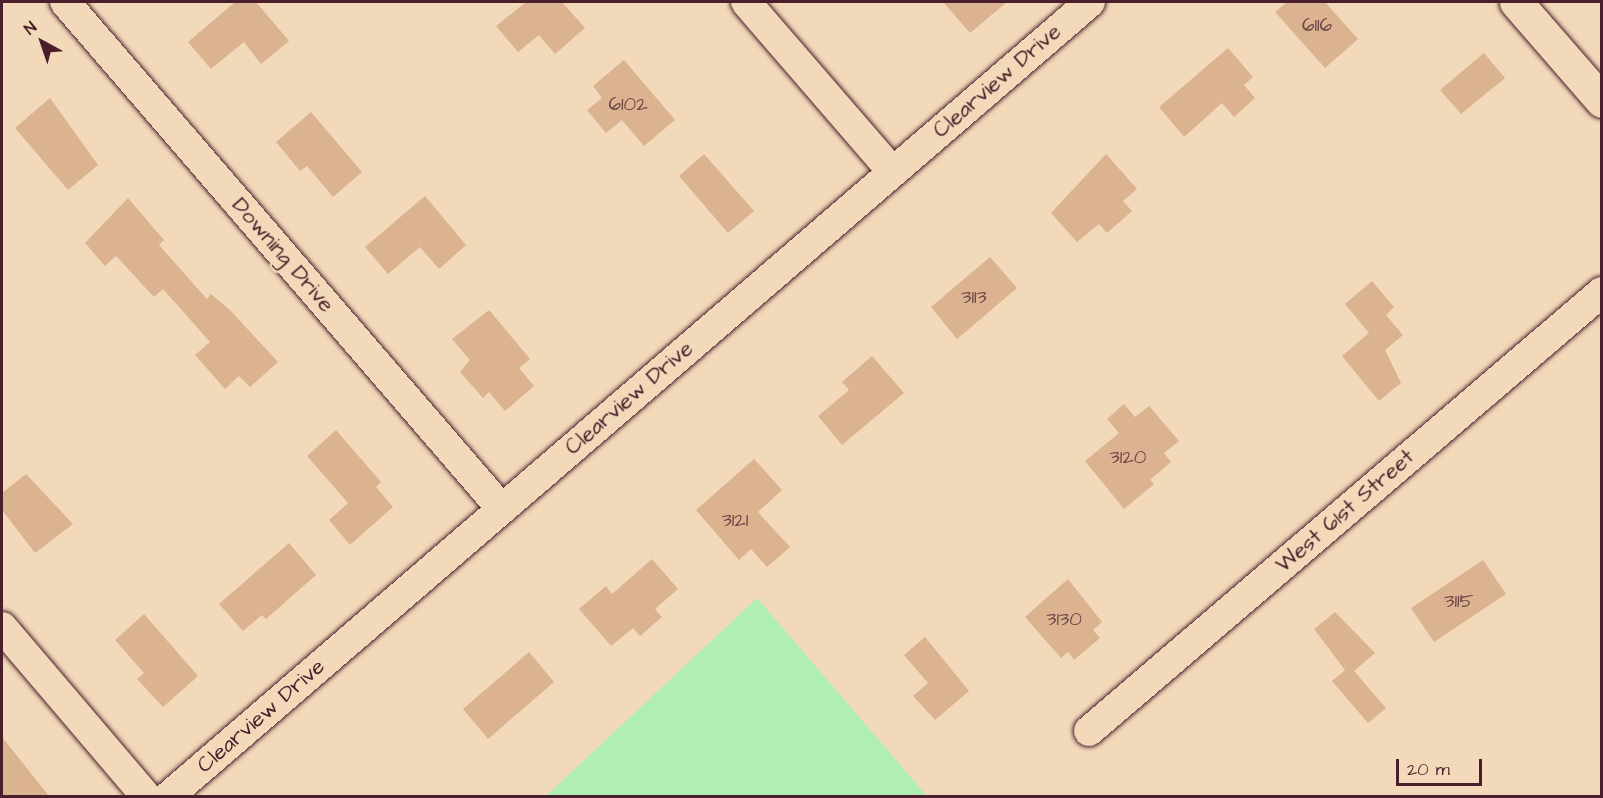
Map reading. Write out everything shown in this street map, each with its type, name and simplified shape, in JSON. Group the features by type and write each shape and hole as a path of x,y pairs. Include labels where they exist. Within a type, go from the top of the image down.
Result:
{"main road":[{"path":"1516,2 1602,101"}],"street":[{"name":"Downing Drive","path":"65,2 501,508"},
{"path":"746,2 892,171"},
{"name":"Clearview Drive","path":"169,796 1089,2"},
{"name":"West 61st Street","path":"1089,731 1602,292"},
{"path":"2,627 146,796"}],"green space":[{"path":"757,598 927,796 546,796"}],"building":[{"path":"235,2 256,2 289,41 261,64 244,42 211,69 188,42"},
{"path":"526,2 562,2 585,28 555,54 539,35 518,52 496,26"},
{"path":"943,2 1007,2 970,33"},
{"path":"1287,2 1325,2 1358,39 1325,68 1275,12"},
{"path":"1228,48 1253,77 1244,85 1255,98 1234,117 1222,103 1184,137 1159,107"},
{"path":"1484,53 1505,78 1461,114 1440,90"},
{"path":"624,60 675,120 644,146 622,120 606,133 587,110 602,98 593,86"},
{"path":"50,98 98,165 68,190 15,128"},
{"path":"311,112 362,172 333,197 307,166 300,171 276,142"},
{"path":"704,154 754,211 728,233 679,176"},
{"path":"1106,154 1137,189 1123,201 1132,211 1107,233 1099,224 1077,242 1051,213"},
{"path":"425,196 466,245 439,269 420,247 388,274 365,247"},
{"path":"128,198 164,240 159,245 207,299 211,294 231,311 278,362 250,387 239,376 225,389 195,355 210,342 163,289 154,297 116,256 105,266 85,243"},
{"path":"990,257 1017,288 957,339 931,307"},
{"path":"1372,281 1394,307 1386,315 1403,335 1385,350 1401,383 1379,401 1342,356 1369,333 1345,304"},
{"path":"489,310 530,359 519,368 534,386 505,411 489,392 483,398 460,372 470,360 452,339"},
{"path":"872,356 904,393 842,445 818,416 849,390 842,382"},
{"path":"1124,404 1135,417 1149,406 1179,441 1164,453 1171,462 1150,480 1154,484 1124,509 1085,461 1119,433 1107,419"},
{"path":"336,430 381,482 376,487 393,507 350,545 329,520 348,503 307,456"},
{"path":"754,459 782,490 758,512 790,547 767,567 751,549 739,560 696,510"},
{"path":"26,474 73,524 35,553 2,510 2,493"},
{"path":"289,543 316,575 266,619 262,615 243,631 219,604"},
{"path":"652,559 678,589 655,609 662,617 640,636 633,628 611,646 579,609 606,586 612,594"},
{"path":"1483,560 1506,594 1434,642 1411,608"},
{"path":"1068,579 1102,622 1093,630 1100,638 1074,660 1068,652 1061,658 1025,617"},
{"path":"1335,612 1375,653 1354,671 1386,708 1368,723 1332,681 1345,670 1314,629"},
{"path":"144,614 198,676 163,707 137,679 144,673 115,640"},
{"path":"925,637 969,691 935,720 913,696 928,683 904,655"},
{"path":"529,652 554,682 488,739 463,709"},
{"path":"2,737 49,796 2,796"}]}
